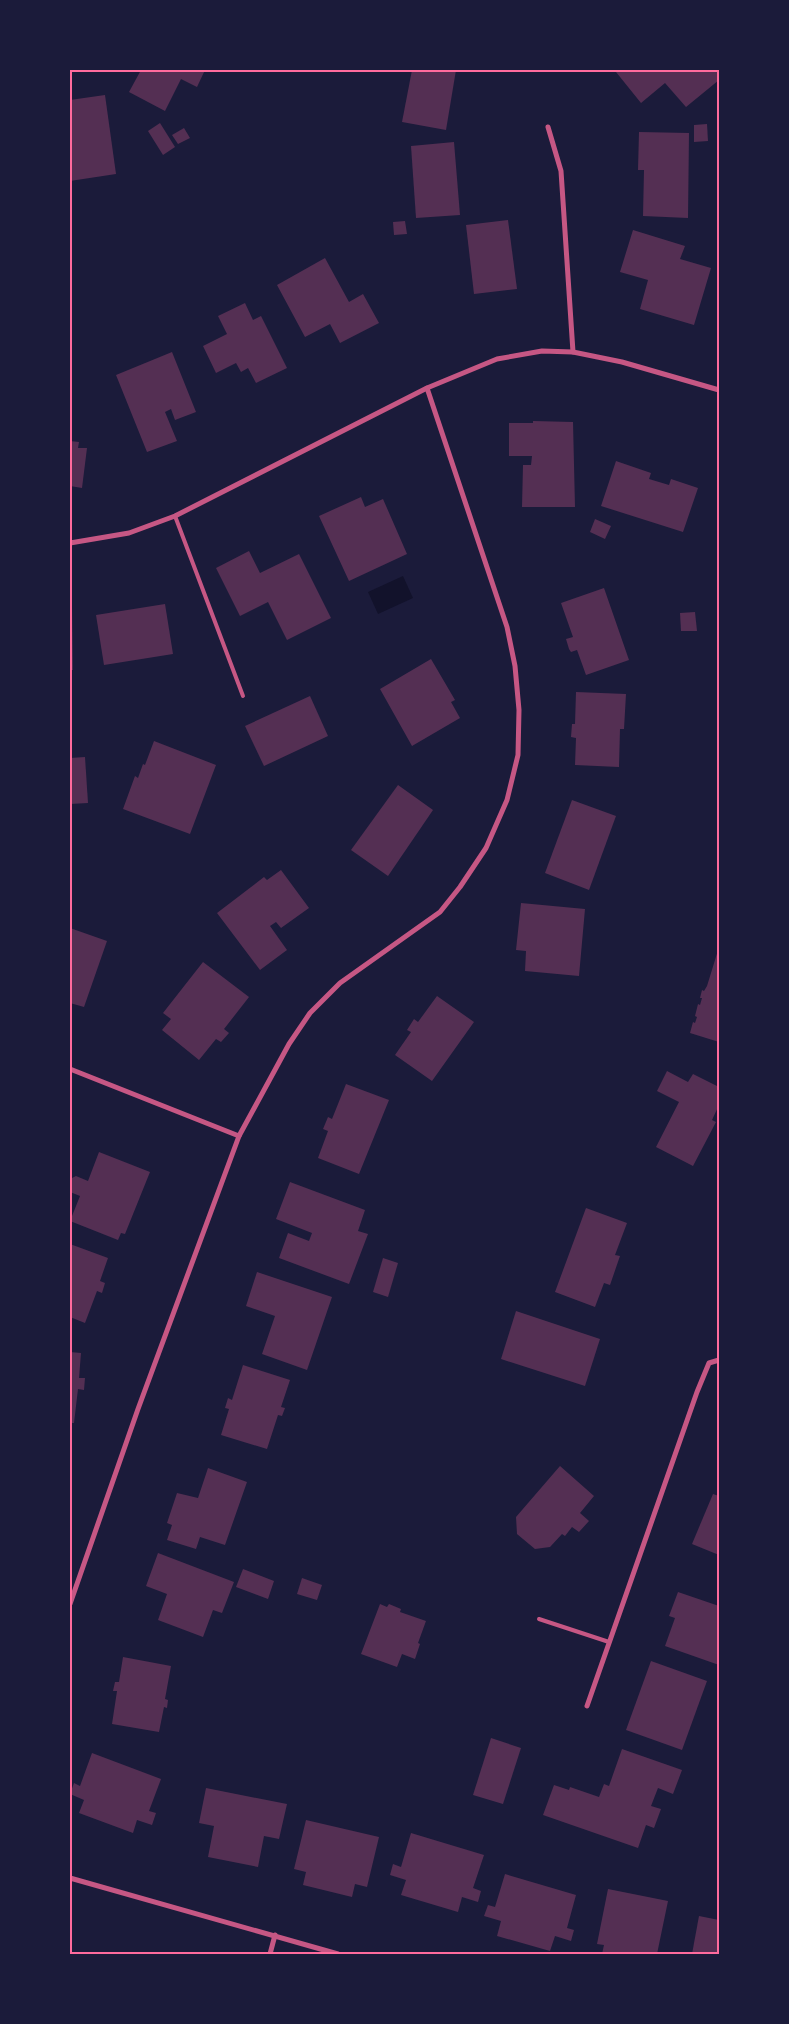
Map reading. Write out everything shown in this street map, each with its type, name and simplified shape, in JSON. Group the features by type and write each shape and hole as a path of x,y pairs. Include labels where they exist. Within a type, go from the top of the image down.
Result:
{"street":[{"path":"548,127 561,171 573,352"},
{"path":"70,543 129,534 175,516 427,388 497,359 542,351 573,352 622,362 719,389"},
{"path":"70,1604 138,1409 239,1136 289,1044 310,1013 340,983 440,912 460,887 486,848 507,800 518,755 519,710 515,666 507,627 427,388"},
{"path":"70,1069 239,1136"},
{"path":"587,1706 708,1363 719,1360"},
{"path":"70,1878 338,1954"},
{"path":"270,1954 275,1935"}],"lane":[{"path":"175,516 243,696"},
{"path":"539,1619 609,1642"}],"shaded area":[{"path":"403,576 413,598 378,614 368,592"}],"building":[{"path":"141,70 205,70 197,87 181,79 165,111 129,92"},
{"path":"412,70 456,70 446,130 402,122"},
{"path":"619,70 719,70 719,80 686,107 665,83 641,103 616,72"},
{"path":"105,95 116,174 70,181 70,100"},
{"path":"160,123 175,147 163,155 148,131"},
{"path":"707,124 708,141 694,142 694,125"},
{"path":"184,128 190,138 178,144 172,135"},
{"path":"639,132 689,133 688,218 643,216 644,170 638,170"},
{"path":"454,142 460,215 416,218 411,146"},
{"path":"508,220 517,289 474,294 466,225"},
{"path":"405,221 407,234 394,235 393,222"},
{"path":"633,230 685,246 680,259 711,268 694,325 640,309 648,280 620,272"},
{"path":"325,258 349,302 363,294 379,323 340,343 330,324 305,337 277,285"},
{"path":"245,303 253,320 261,316 287,368 256,383 248,368 241,372 236,363 216,373 203,346 227,334 218,316"},
{"path":"172,352 196,412 175,420 171,409 165,412 177,441 147,452 116,375"},
{"path":"533,421 573,422 575,507 522,507 523,465 531,465 532,456 509,456 509,423 533,423"},
{"path":"70,441 79,442 78,448 87,448 82,488 70,486"},
{"path":"616,461 651,473 649,479 669,485 671,479 698,488 683,532 601,506"},
{"path":"361,497 365,507 383,499 407,554 349,581 319,516"},
{"path":"595,519 611,526 605,539 590,532"},
{"path":"249,551 260,573 299,554 331,618 287,640 268,602 240,616 216,568"},
{"path":"604,588 629,660 586,675 577,650 571,652 569,649 566,639 573,637 561,603"},
{"path":"165,604 173,654 104,665 96,615"},
{"path":"70,607 72,607 73,670 70,670"},
{"path":"695,612 697,631 681,631 680,613"},
{"path":"431,659 455,700 451,702 460,718 412,746 380,689"},
{"path":"576,692 626,694 624,729 620,729 619,767 575,765 576,738 571,737 572,724 575,724"},
{"path":"310,696 328,736 264,766 245,726"},
{"path":"154,741 216,765 190,834 123,809 135,776 138,778"},
{"path":"85,757 88,803 70,804 70,758"},
{"path":"398,785 433,810 388,876 351,850"},
{"path":"572,800 616,816 589,890 545,873"},
{"path":"281,870 309,908 281,928 276,922 270,926 287,950 260,970 217,913 264,877 267,880"},
{"path":"521,903 585,909 579,976 525,971 526,951 516,950"},
{"path":"70,928 107,941 84,1007 70,1003"},
{"path":"719,947 719,1042 690,1033 693,1022 695,1023 697,1017 695,1016 698,1004 700,1005 702,998 700,998 702,990 704,991 707,986"},
{"path":"203,962 249,997 224,1029 229,1033 221,1042 216,1039 199,1060 162,1030 171,1019 163,1013"},
{"path":"437,996 474,1022 432,1081 395,1055 411,1032 407,1030 414,1019 418,1022"},
{"path":"667,1071 688,1082 693,1074 719,1087 719,1105 712,1120 716,1122 693,1166 656,1147 679,1102 657,1091"},
{"path":"346,1084 389,1100 359,1174 318,1158 328,1131 323,1129 328,1117 332,1119"},
{"path":"99,1152 150,1172 125,1234 121,1233 118,1240 70,1221 80,1196 70,1192 70,1179 76,1176 88,1181"},
{"path":"290,1182 365,1210 358,1231 368,1234 349,1284 279,1258 288,1233 309,1241 312,1233 276,1219"},
{"path":"586,1208 627,1223 615,1255 620,1256 610,1285 604,1283 595,1307 555,1292"},
{"path":"70,1244 108,1258 100,1281 105,1283 102,1293 97,1291 85,1323 70,1317"},
{"path":"383,1258 398,1263 388,1297 373,1292"},
{"path":"257,1272 332,1297 307,1370 262,1354 275,1316 246,1306"},
{"path":"516,1311 600,1339 585,1386 501,1359"},
{"path":"70,1352 81,1353 79,1378 85,1378 84,1390 78,1389 74,1423 70,1423"},
{"path":"243,1365 290,1380 281,1407 285,1408 282,1416 278,1415 267,1449 221,1435 229,1409 225,1408 228,1398 232,1400"},
{"path":"560,1466 594,1496 580,1513 589,1521 579,1532 572,1527 565,1536 562,1534 550,1547 535,1549 517,1534 516,1517"},
{"path":"208,1468 247,1482 225,1545 200,1537 196,1549 167,1540 172,1525 167,1523 177,1493 198,1498"},
{"path":"713,1494 719,1496 719,1555 692,1544"},
{"path":"158,1553 234,1582 222,1613 213,1610 203,1637 158,1620 167,1594 146,1586"},
{"path":"243,1569 274,1581 268,1599 236,1587"},
{"path":"302,1578 322,1585 317,1600 297,1594"},
{"path":"678,1592 719,1606 719,1665 665,1646 675,1618 669,1616"},
{"path":"380,1604 387,1607 389,1604 401,1609 400,1612 426,1621 418,1643 420,1644 415,1659 402,1654 397,1667 361,1654"},
{"path":"123,1657 171,1666 165,1699 168,1700 167,1708 164,1707 159,1732 112,1724 117,1691 113,1691 115,1682 119,1682"},
{"path":"651,1661 707,1681 682,1750 626,1730"},
{"path":"491,1738 521,1748 503,1804 473,1795"},
{"path":"622,1749 682,1770 673,1794 658,1788 651,1806 661,1809 654,1828 646,1825 638,1848 543,1815 554,1785 569,1790 570,1787 599,1797 604,1784 609,1786"},
{"path":"92,1753 161,1779 149,1811 156,1813 152,1825 137,1820 133,1833 79,1813 84,1800 70,1794 74,1783 80,1786"},
{"path":"206,1788 287,1804 279,1839 264,1836 258,1867 208,1857 214,1826 199,1823"},
{"path":"306,1820 379,1837 367,1887 355,1884 352,1897 303,1885 306,1872 294,1869"},
{"path":"411,1833 484,1855 473,1888 481,1891 478,1902 462,1897 458,1912 401,1895 406,1880 390,1875 393,1864 401,1867"},
{"path":"505,1874 576,1895 567,1928 574,1930 571,1941 555,1936 550,1951 497,1936 501,1921 484,1916 488,1905 495,1907"},
{"path":"608,1889 668,1901 657,1954 602,1954 604,1945 597,1944"},
{"path":"699,1916 719,1920 719,1954 692,1954"}]}
